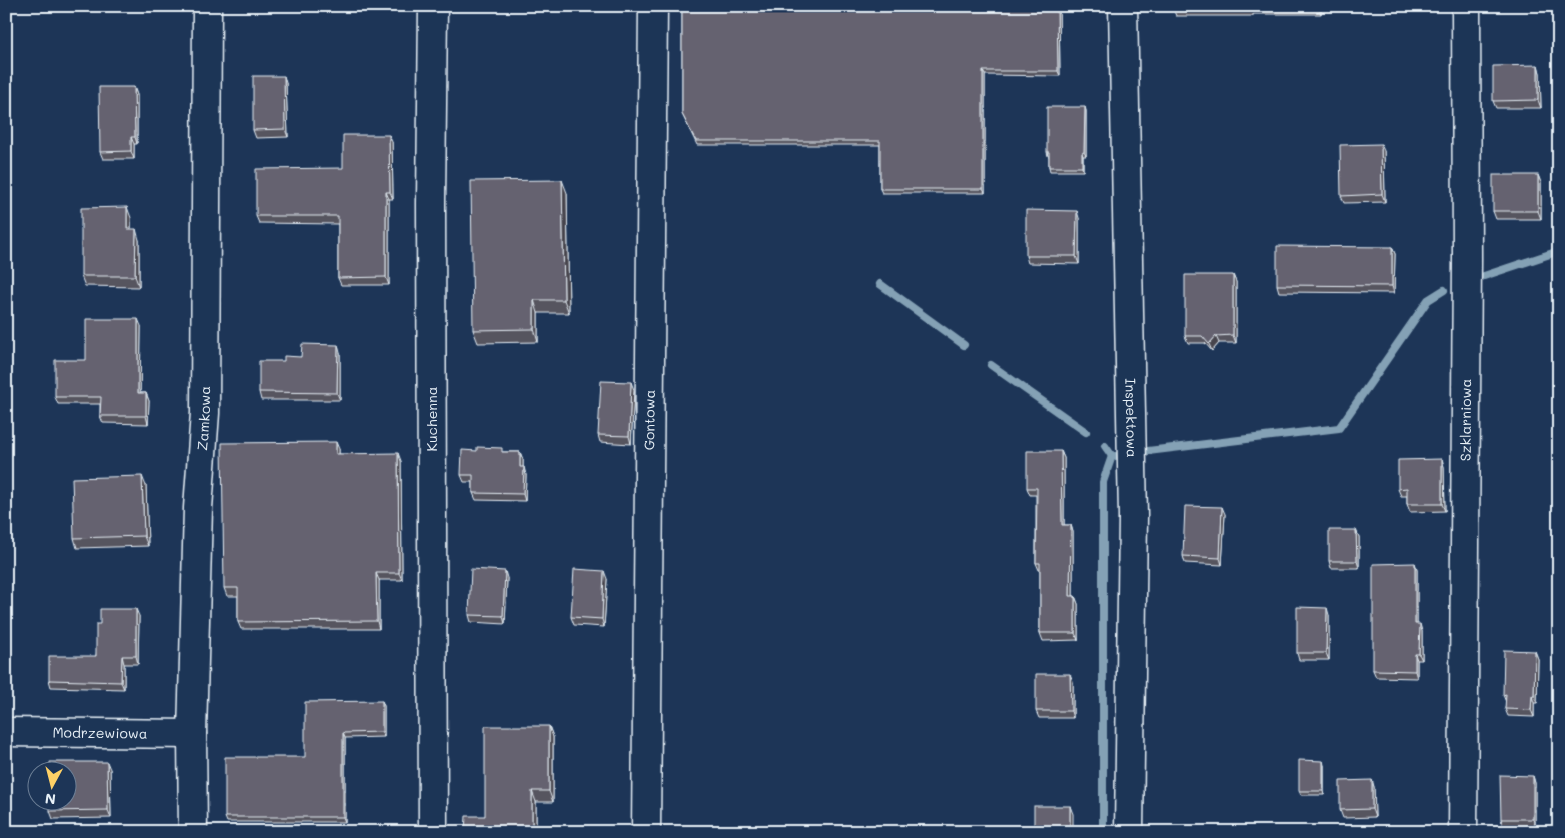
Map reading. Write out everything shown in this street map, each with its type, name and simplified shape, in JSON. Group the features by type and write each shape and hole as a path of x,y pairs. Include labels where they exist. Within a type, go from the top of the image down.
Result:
{"street":[{"name":"Zamkowa","path":"193,832 192,734 198,508 205,414 208,6"},
{"name":"Kuchenna","path":"433,6 433,832"},
{"name":"Gontowa","path":"646,832 653,6"},
{"name":"Inspektowa","path":"1123,6 1133,516 1129,832"},
{"name":"Szklarniowa","path":"1463,832 1467,258 1466,6"},
{"name":"Modrzewiowa","path":"6,732 192,734"}],"building":[{"path":"682,6 1057,6 1058,71 983,71 983,189 880,189 880,141 696,141 682,114"},
{"path":"1538,65 1538,100 1493,101 1493,66"},
{"path":"253,76 284,76 285,129 253,130"},
{"path":"99,87 134,87 135,137 131,137 131,151 100,152"},
{"path":"1047,107 1085,107 1082,167 1049,167"},
{"path":"343,135 389,135 390,192 386,192 386,277 338,278 338,216 256,216 256,169 343,168"},
{"path":"1381,144 1382,194 1341,196 1340,145"},
{"path":"1493,175 1538,175 1538,211 1493,211"},
{"path":"562,180 564,300 534,300 534,329 473,330 471,181"},
{"path":"127,207 127,229 136,229 135,276 81,276 81,208"},
{"path":"1026,210 1077,211 1076,256 1026,256"},
{"path":"1277,246 1392,247 1392,286 1277,285"},
{"path":"1185,275 1233,275 1233,335 1216,336 1209,344 1202,336 1185,336"},
{"path":"86,319 138,319 138,393 146,393 146,416 100,416 101,397 55,397 55,360 86,360"},
{"path":"302,344 338,345 337,393 259,392 259,361 284,361 284,356 301,357"},
{"path":"601,381 631,382 629,436 598,435"},
{"path":"336,442 336,454 398,453 399,573 376,573 377,621 238,622 238,588 224,588 222,443"},
{"path":"477,447 502,448 502,452 520,452 520,467 524,467 523,494 473,493 473,475 461,475 462,450 477,451"},
{"path":"1027,451 1061,451 1062,525 1071,525 1070,596 1075,596 1075,633 1040,633 1040,563 1036,563 1037,488 1027,488"},
{"path":"1442,459 1442,504 1407,504 1407,488 1398,489 1398,460"},
{"path":"142,476 144,536 74,538 72,478"},
{"path":"1185,506 1222,507 1220,558 1183,556"},
{"path":"1329,530 1356,530 1357,561 1329,561"},
{"path":"1415,563 1415,624 1420,624 1419,654 1415,654 1415,671 1373,670 1373,564"},
{"path":"471,569 505,571 503,616 469,615"},
{"path":"574,569 604,571 602,619 571,617"},
{"path":"1297,607 1327,608 1326,653 1297,653"},
{"path":"100,609 136,609 136,656 122,656 121,682 49,680 49,656 96,656 96,624 100,624"},
{"path":"1504,650 1535,651 1534,696 1532,696 1531,710 1505,709 1506,694 1503,695"},
{"path":"1036,674 1070,674 1071,711 1036,711"},
{"path":"382,701 382,732 343,733 343,817 225,817 225,757 305,757 305,702"},
{"path":"485,726 549,726 549,791 532,791 532,832 465,832 466,816 485,816"},
{"path":"1299,760 1323,761 1323,791 1299,791"},
{"path":"78,762 107,762 108,810 50,811 78,810"},
{"path":"1500,775 1533,776 1533,819 1501,819"},
{"path":"1372,780 1372,809 1340,810 1340,781"},
{"path":"1034,806 1070,806 1070,832 1034,832"}],"waterway":[{"path":"1484,276 1553,253"},
{"path":"880,284 964,345"},
{"path":"1148,451 1339,428 1428,300 1444,290"},
{"path":"991,365 1086,432"},
{"path":"1105,446 1112,456 1115,456"},
{"path":"1103,832 1103,482 1112,456"}]}
